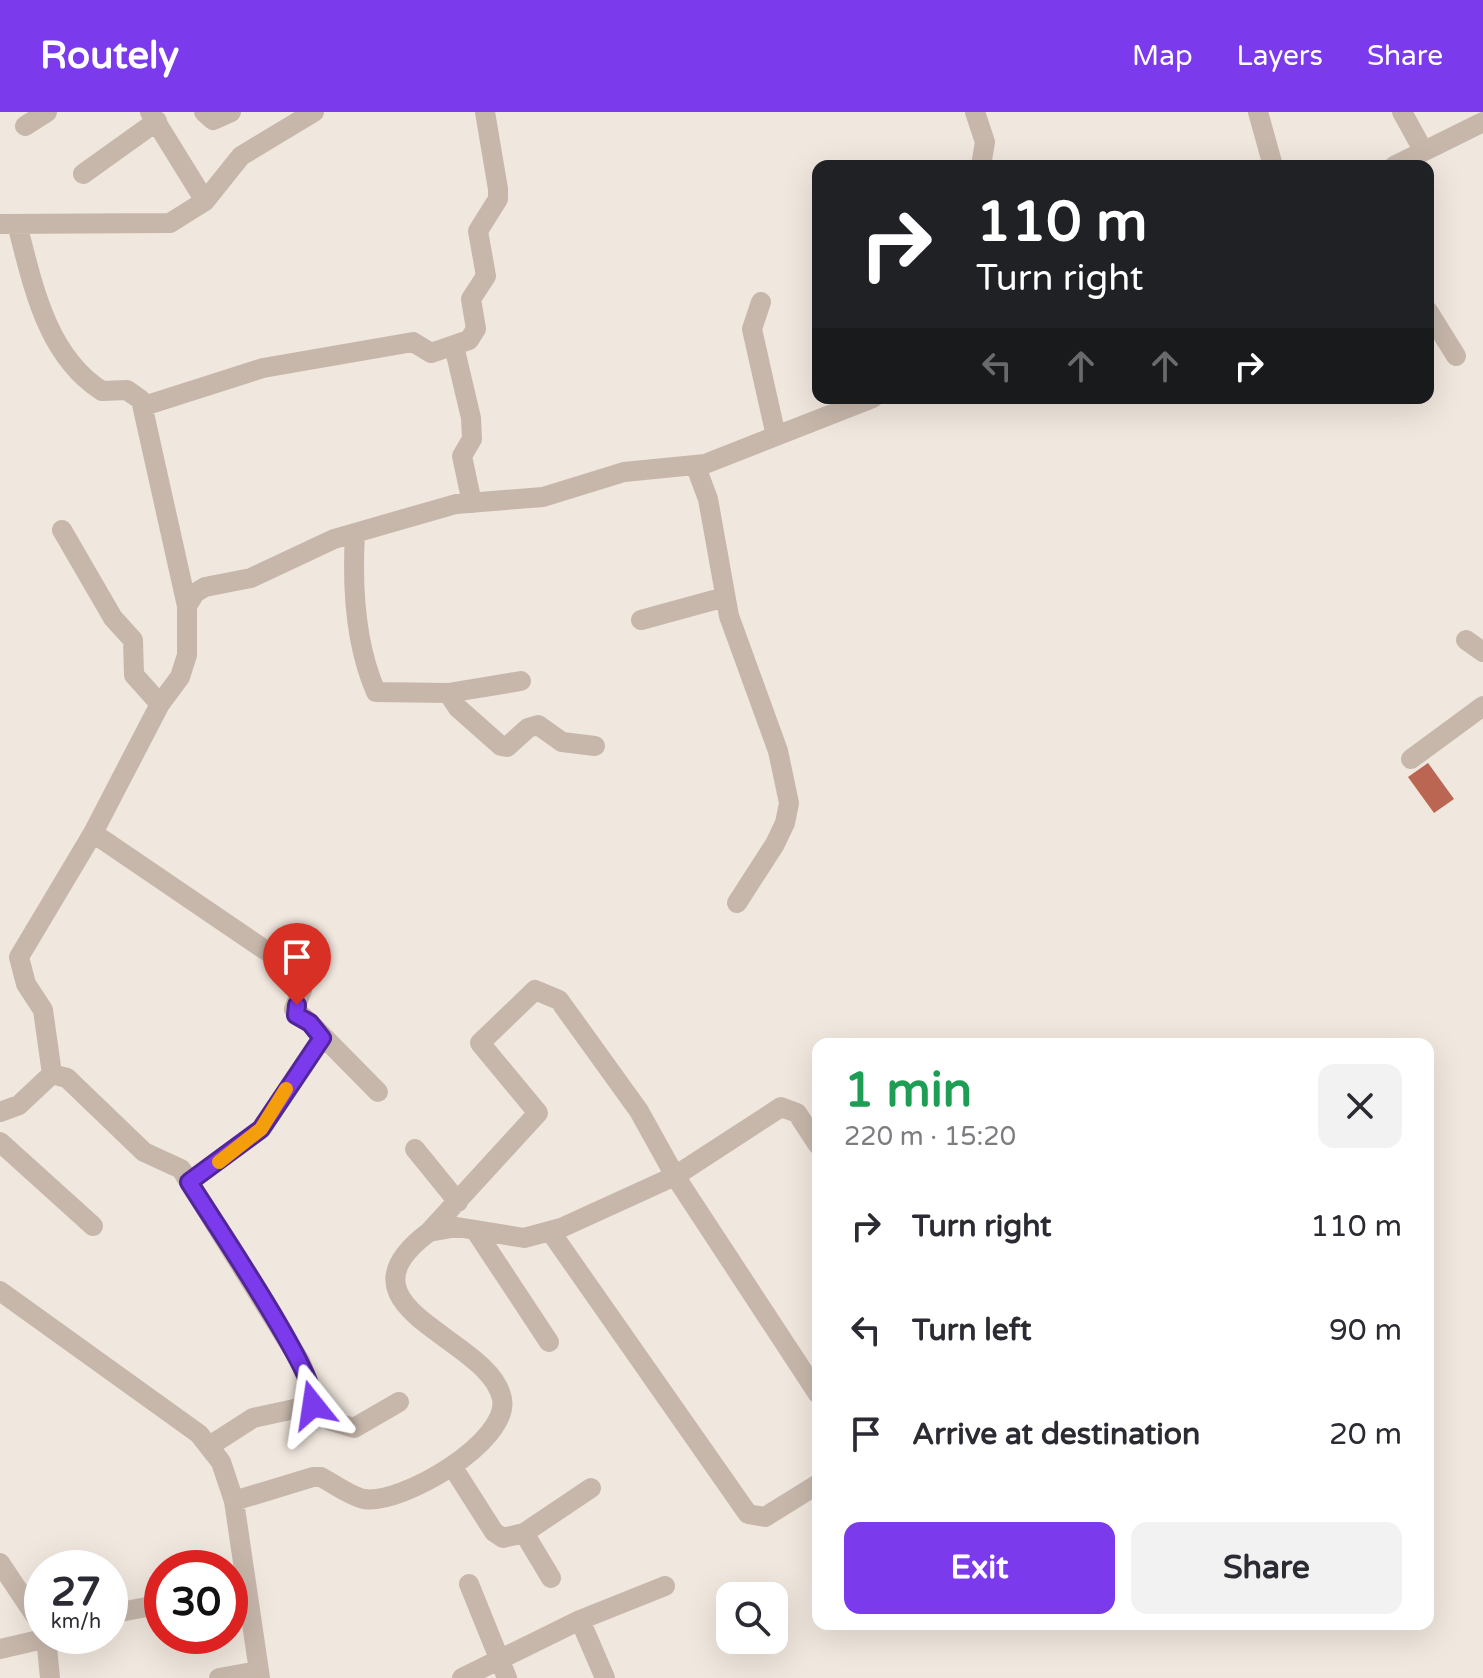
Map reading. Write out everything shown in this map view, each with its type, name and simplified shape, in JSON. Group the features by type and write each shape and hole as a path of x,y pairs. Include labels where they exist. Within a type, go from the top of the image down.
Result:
{"street":[{"path":"25,126 47,112"},
{"path":"204,112 213,120 231,112"},
{"path":"52,1074 43,1010 9,960 93,833 160,704 180,677 184,665 187,606 161,499 144,406 136,393 127,390 102,391 70,361 39,307 8,224 170,223 205,201 241,156 314,112"},
{"path":"144,406 271,367 413,342 431,353 454,346 474,335 471,299 486,276 478,231 498,199 498,179 485,112"},
{"path":"975,112 985,142 982,160"},
{"path":"1258,112 1271,160"},
{"path":"1402,112 1423,150"},
{"path":"83,174 153,117 205,201"},
{"path":"1405,160 1483,122"},
{"path":"761,302 752,329 776,436"},
{"path":"1434,321 1456,356"},
{"path":"454,346 471,418 471,444 462,456 472,503"},
{"path":"187,606 195,593 205,587 251,578 316,545 456,504 543,497 645,469 696,467 858,404"},
{"path":"696,467 708,499 725,597 739,650 778,751 789,803 785,823 775,844 737,903"},
{"path":"62,530 113,618 133,640 134,675 160,704"},
{"path":"355,534 355,604 364,656 376,692 448,693 521,681"},
{"path":"641,620 725,597"},
{"path":"1466,640 1483,652"},
{"path":"448,693 458,708 501,746 507,747 528,728 538,725 562,742 595,746"},
{"path":"1411,759 1483,706"},
{"path":"93,833 293,969 302,990 294,1009 296,1015 310,1023 378,1092"},
{"path":"234,1501 313,1477 321,1477 364,1499 409,1489 452,1466 493,1432 503,1401 495,1379 483,1365 422,1324 403,1301 398,1274 402,1259 411,1246 458,1202 538,1113 480,1043 535,990 559,1000 639,1111 675,1176 812,1385"},
{"path":"189,1182 261,1129 322,1038"},
{"path":"0,1112 19,1105 52,1074 58,1073 67,1078 144,1152 175,1164 300,1361 315,1398 313,1405"},
{"path":"429,1232 457,1227 524,1238 550,1231 675,1176 781,1107 797,1113 812,1136"},
{"path":"0,1142 93,1226"},
{"path":"415,1149 458,1202"},
{"path":"475,1230 549,1342"},
{"path":"550,1231 748,1514 765,1517 812,1488"},
{"path":"0,1291 164,1407 211,1445 229,1479 234,1501 237,1550"},
{"path":"313,1405 331,1421 354,1428 399,1402"},
{"path":"211,1445 253,1418 313,1405"},
{"path":"452,1466 494,1532 503,1538 524,1533 591,1488"},
{"path":"524,1533 551,1578"},
{"path":"3,1571 24,1601"},
{"path":"469,1584 503,1669"},
{"path":"466,1677 503,1669 580,1620 665,1586"},
{"path":"580,1620 605,1678"},
{"path":"219,1678 259,1674 248,1629"},
{"path":"0,1638 24,1635"},
{"path":"0,1649 24,1641"},
{"path":"48,1654 50,1678"}],"building":[{"path":"1428,763 1454,799 1434,813 1408,777"}],"slow traffic":[{"path":"219,1162 261,1129 286,1089"}],"route":[{"path":"297,1005 294,1009 296,1015 310,1023 322,1038 261,1129 242,1141 234,1152 189,1182 300,1361 315,1398 313,1405"}]}
